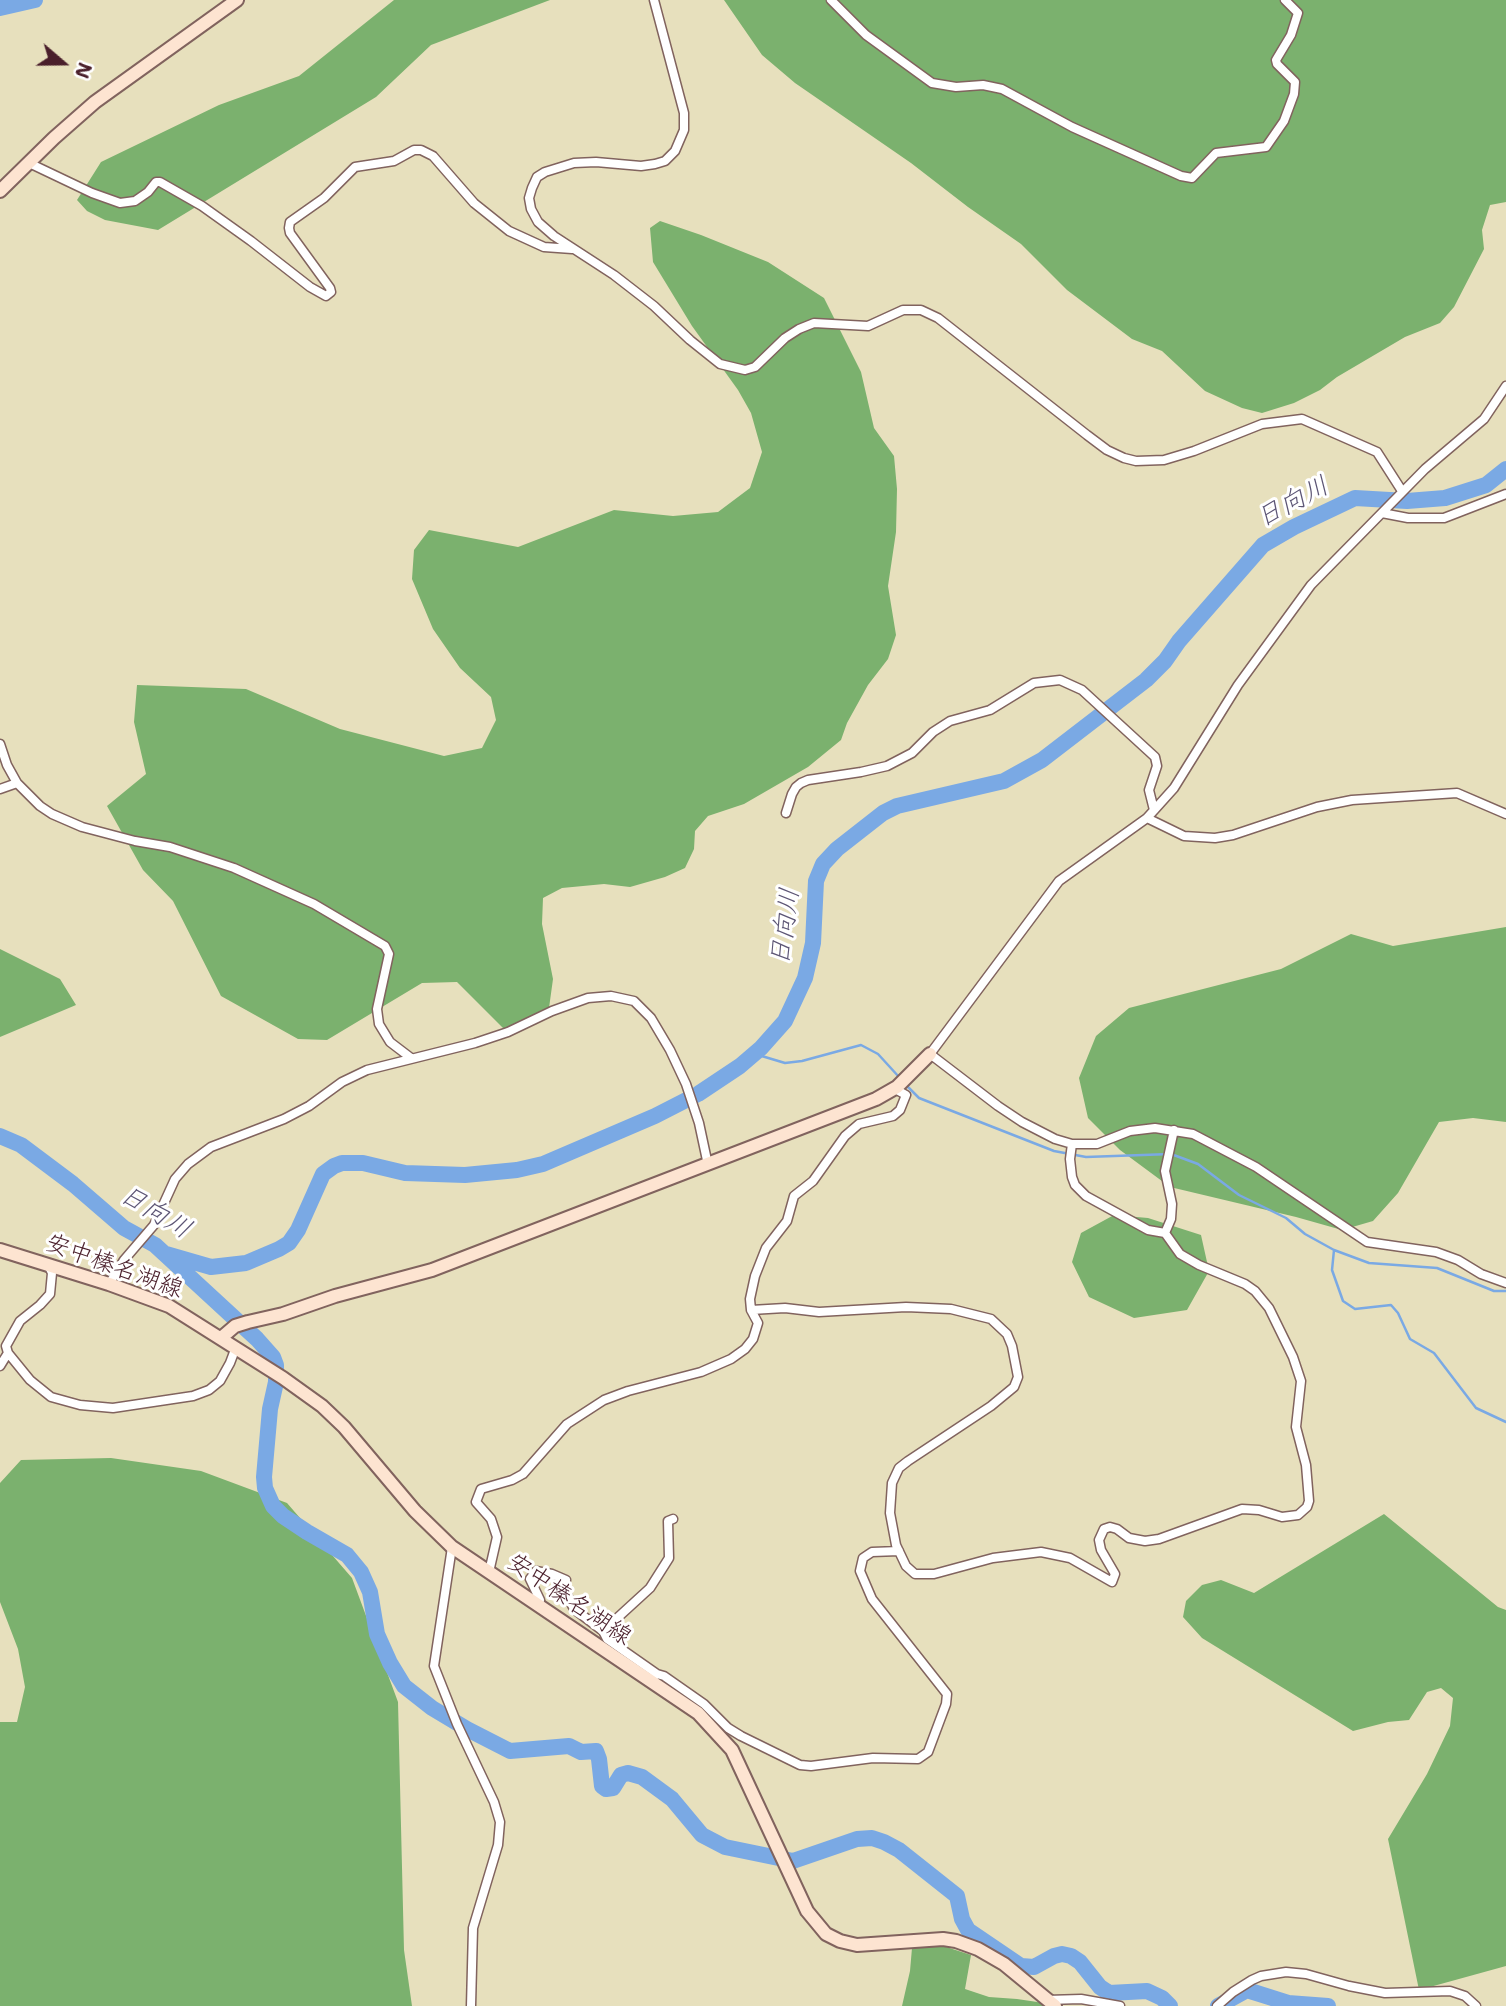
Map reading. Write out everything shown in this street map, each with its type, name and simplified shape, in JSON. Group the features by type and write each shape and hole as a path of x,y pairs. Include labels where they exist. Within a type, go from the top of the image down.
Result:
{"main road":[{"path":"0,191 95,102 237,0"},
{"path":"221,1338 235,1326 432,1270 876,1099 899,1086 930,1054"},
{"name":"安中榛名湖線","path":"0,1250 109,1283 169,1306 283,1378 322,1406 344,1427 415,1511 452,1547 654,1677 698,1713 732,1750 813,1920 832,1938 857,1945 943,1939 956,1941 978,1949 1003,1964 1051,2003"}],"street":[{"path":"654,0 684,113 681,139 670,156 655,164 641,166 574,163 545,172 537,177 529,198 538,222 654,306 708,356 732,369 745,370 755,367 785,338 814,323 868,326 903,310 921,310 938,318 1087,435 1107,450 1124,458 1136,461 1164,460 1262,425 1310,420 1377,452 1401,493"},
{"path":"831,0 874,41 914,67 932,83 956,87 983,85 1002,89 1050,117 1181,176 1192,178 1216,153 1266,147 1284,121 1294,94 1295,82 1276,60 1291,34 1298,13 1285,0"},
{"path":"29,163 92,193 120,203 135,201 160,181 202,206 326,296 331,292 330,288 290,233 290,222 324,198 355,167 394,161 414,150 421,150 433,156 474,203 509,230 544,247 572,249"},
{"path":"1506,386 1484,419 1452,444 1311,585 1238,685 1174,788 1147,818 1059,881 930,1054 1022,1122 1055,1139 1072,1144 1097,1144 1142,1129 1174,1130 1193,1134 1256,1167 1367,1242 1436,1252 1458,1259 1502,1282 1506,1288"},
{"path":"1385,511 1426,519 1444,518 1506,494"},
{"path":"786,813 796,787 808,780 887,766 912,752 950,721 990,710 1034,683 1060,680 1082,690 1155,757 1157,766 1149,790 1154,810"},
{"path":"0,744 17,783 40,806 59,817 118,837 198,855 234,868 325,910 380,942 389,954 377,1009 379,1024 390,1042 411,1058"},
{"path":"0,789 17,783"},
{"path":"1147,818 1184,836 1215,838 1243,832 1317,807 1352,800 1457,793 1506,814"},
{"path":"109,1283 154,1225 175,1179 188,1164 211,1147 284,1119 357,1074 508,1032 573,1002 611,996 634,1002 643,1008 670,1050 686,1084 699,1122 708,1165"},
{"path":"489,1572 497,1537 491,1519 476,1502 481,1489 523,1474 567,1424 604,1400 701,1372 739,1354 750,1343 757,1329 758,1323 751,1310 750,1299 755,1276 766,1248 787,1221 794,1196 813,1181 845,1136 859,1124 893,1116 900,1110 906,1095 899,1086"},
{"path":"1165,1233 1171,1219 1172,1204 1165,1171 1174,1130"},
{"path":"751,1310 785,1308 819,1312 906,1307 951,1309 985,1317 1007,1334 1018,1377 1014,1387 991,1406 908,1461 895,1475 890,1491 890,1513 899,1551 911,1571 919,1576 946,1572 993,1558 1041,1552 1070,1558 1112,1582 1115,1574 1101,1550 1099,1540 1104,1529 1117,1529 1129,1538 1145,1541 1191,1529 1231,1512 1251,1509 1282,1517 1298,1515 1307,1507 1309,1486 1296,1427 1301,1381 1277,1321 1255,1291 1245,1284 1199,1265 1180,1254 1165,1233 1148,1230 1120,1216 1079,1190 1069,1168 1072,1144"},
{"path":"48,1265 52,1273 50,1294 14,1329 6,1346 8,1353 30,1380 51,1396 80,1405 113,1408 180,1399 202,1393 220,1381 236,1347"},
{"path":"0,1366 8,1353"},
{"path":"603,1631 650,1588 669,1558 668,1521 673,1519"},
{"path":"452,1547 434,1666 457,1724 494,1802 500,1822 498,1845 473,1928 471,2006"},
{"path":"539,1605 540,1600 530,1579 536,1571 566,1580 563,1587 574,1609 654,1677 704,1703 728,1728 741,1737 800,1765 873,1758 918,1759 928,1752 946,1704 947,1694 872,1599 860,1571 863,1558 872,1552 899,1551"},
{"path":"1217,2006 1252,1980 1286,1972 1306,1974 1385,1993 1450,1991 1465,1996 1476,2006"},
{"path":"1051,2003 1081,1999 1119,2006"}],"green space":[{"path":"394,0 550,0 431,45 376,97 158,230 105,220 87,211 77,200 101,162 219,105 299,76"},
{"path":"724,0 1506,0 1506,202 1490,205 1482,230 1484,249 1454,307 1440,323 1405,337 1320,390 1294,403 1262,413 1242,408 1205,391 1162,351 1132,339 1067,290 1021,244 911,163 795,83 762,55"},
{"path":"660,221 768,262 824,298 861,372 874,428 894,456 897,489 896,532 888,586 896,635 888,659 868,685 847,723 841,740 808,767 744,804 708,816 695,831 694,849 685,868 630,887 604,884 562,888 543,898 542,924 553,979 549,1008 528,1028 510,1035 457,982 422,983 327,1040 298,1039 221,996 173,901 143,870 107,806 146,774 134,722 137,685 246,689 340,729 444,756 482,748 496,720 491,697 460,668 433,629 412,579 414,550 429,530 518,547 614,510 673,516 718,512 750,488 762,452 751,413 738,390 692,326 653,262 650,228"},
{"path":"1506,927 1506,1122 1473,1118 1439,1122 1398,1193 1373,1221 1342,1230 1170,1187 1120,1150 1088,1118 1079,1078 1096,1036 1129,1008 1281,969 1351,934 1393,946"},
{"path":"0,949 60,979 76,1005 0,1037"},
{"path":"1114,1215 1148,1218 1201,1235 1209,1271 1187,1310 1134,1318 1089,1297 1072,1262 1081,1233"},
{"path":"111,1458 201,1471 287,1503 352,1578 398,1702 404,1950 412,2006 0,2006 0,1722 17,1722 25,1687 18,1649 0,1602 0,1483 21,1460"},
{"path":"1384,1514 1498,1607 1506,1610 1506,1966 1419,1990 1388,1839 1427,1774 1450,1726 1453,1698 1441,1688 1427,1692 1409,1720 1353,1731 1202,1638 1183,1617 1186,1601 1202,1585 1221,1580 1254,1593"},
{"path":"937,1944 971,1955 965,1989 989,1997 1044,2003 1047,2006 902,2006 912,1948"}],"waterway":[{"path":"0,8 35,0"},
{"name":"日向川","path":"166,1254 211,1267 246,1263 279,1249 289,1243 298,1230 323,1174 342,1163 363,1163 405,1173 465,1175 517,1170 543,1164 655,1116 698,1094 740,1066 761,1048 785,1021 805,978 813,943 816,881 823,864 837,849 883,813 897,806 1004,781 1042,760 1146,680 1263,545 1294,527 1355,498 1407,501 1445,498 1486,485 1506,469"},
{"path":"755,1054 785,1063 861,1045 878,1054 899,1077"},
{"path":"906,1085 919,1098 1054,1151 1086,1157 1171,1154 1198,1164 1239,1195 1286,1218 1305,1234 1334,1250 1369,1263 1437,1268 1494,1291 1506,1291"},
{"path":"0,1136 21,1145 73,1184 124,1228 155,1245 273,1357 276,1382 270,1409 264,1477 265,1488 273,1506 307,1532 347,1555 361,1572 370,1592 377,1634 390,1663 404,1686 432,1708 510,1751 569,1746 581,1752 596,1751 602,1786 606,1789 613,1788 621,1775 628,1773 642,1777 672,1799 702,1835 725,1847 793,1861 857,1839 872,1838 884,1842 899,1850 957,1896 962,1919 968,1930 1021,1966 1034,1967 1062,1954 1071,1956 1109,1993 1147,1991 1162,1998 1170,2006"},
{"path":"1334,1250 1332,1270 1343,1301 1355,1309 1391,1305 1398,1313 1410,1339 1434,1353 1476,1408 1506,1422"},
{"path":"1218,2006 1247,1990 1288,2003 1328,2006"}]}
